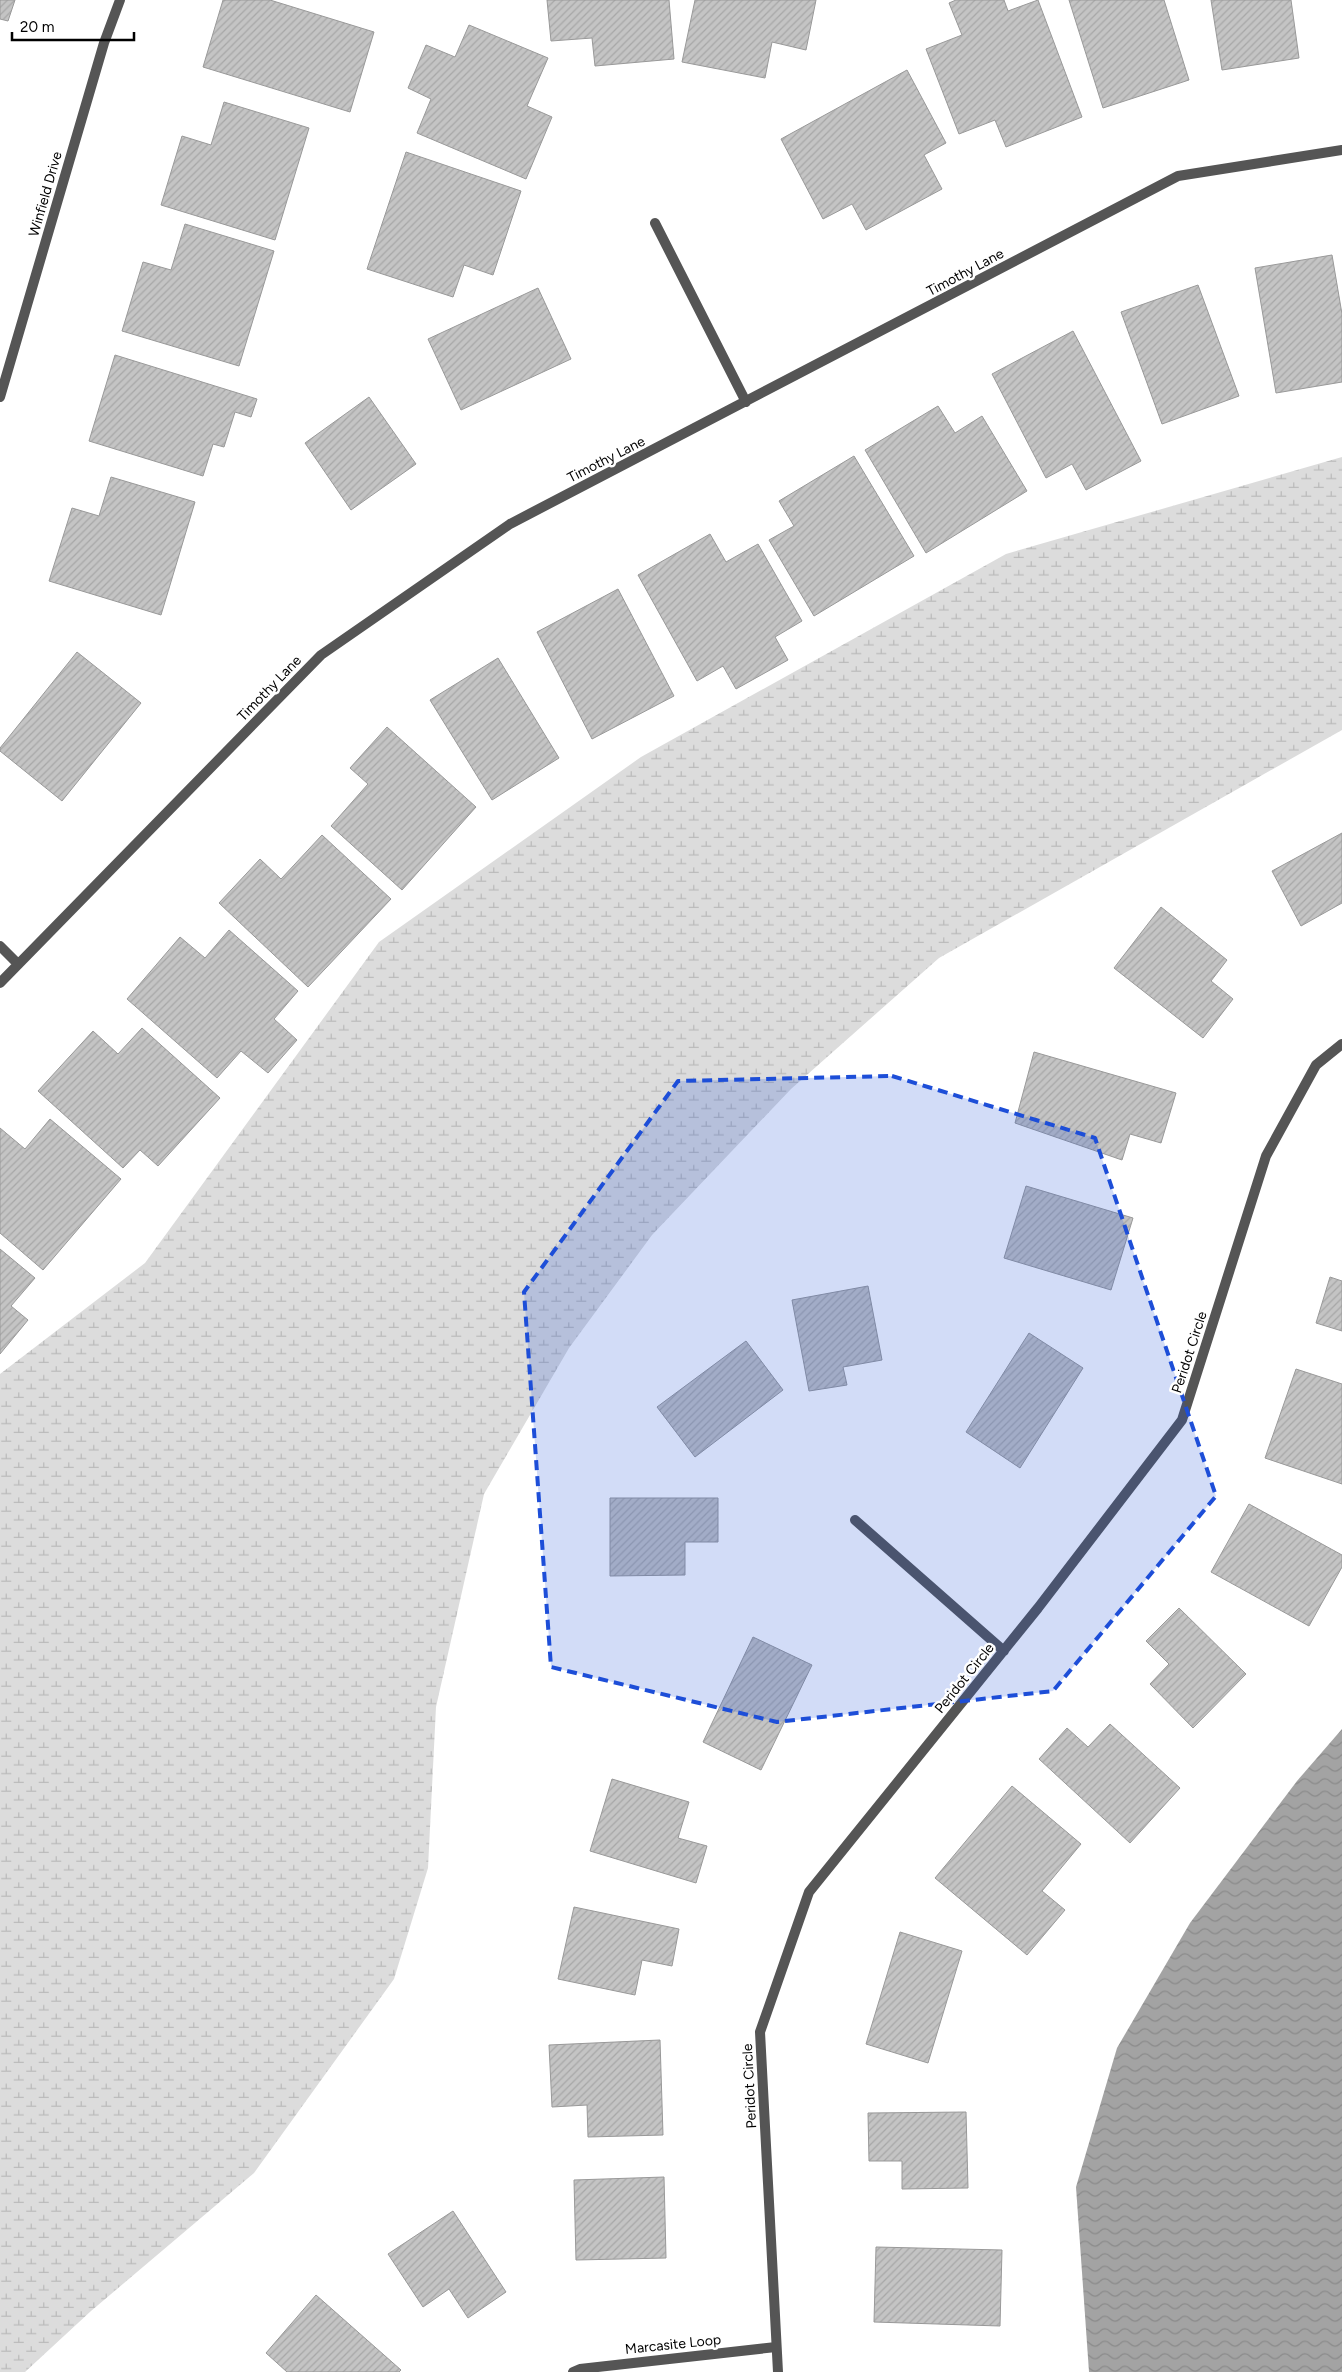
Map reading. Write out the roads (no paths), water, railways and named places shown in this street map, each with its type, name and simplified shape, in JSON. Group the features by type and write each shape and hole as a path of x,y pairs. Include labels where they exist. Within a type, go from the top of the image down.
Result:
{"street":[{"name":"Winfield Drive","path":"0,397 104,43 120,0"},
{"name":"Timothy Lane","path":"0,983 321,655 510,524 1178,176 1342,150"},
{"path":"655,223 746,402"},
{"path":"0,946 18,964"},
{"name":"Peridot Circle","path":"778,2372 760,2032 809,1892 1004,1651 1182,1420 1266,1156 1316,1065 1342,1044"},
{"path":"855,1520 1004,1651"},
{"name":"Marcasite Loop","path":"573,2372 580,2368 776,2347"}],"water":[{"path":"1342,1729 1342,2372 1089,2372 1076,2187 1117,2048 1190,1923 1297,1781"}]}
